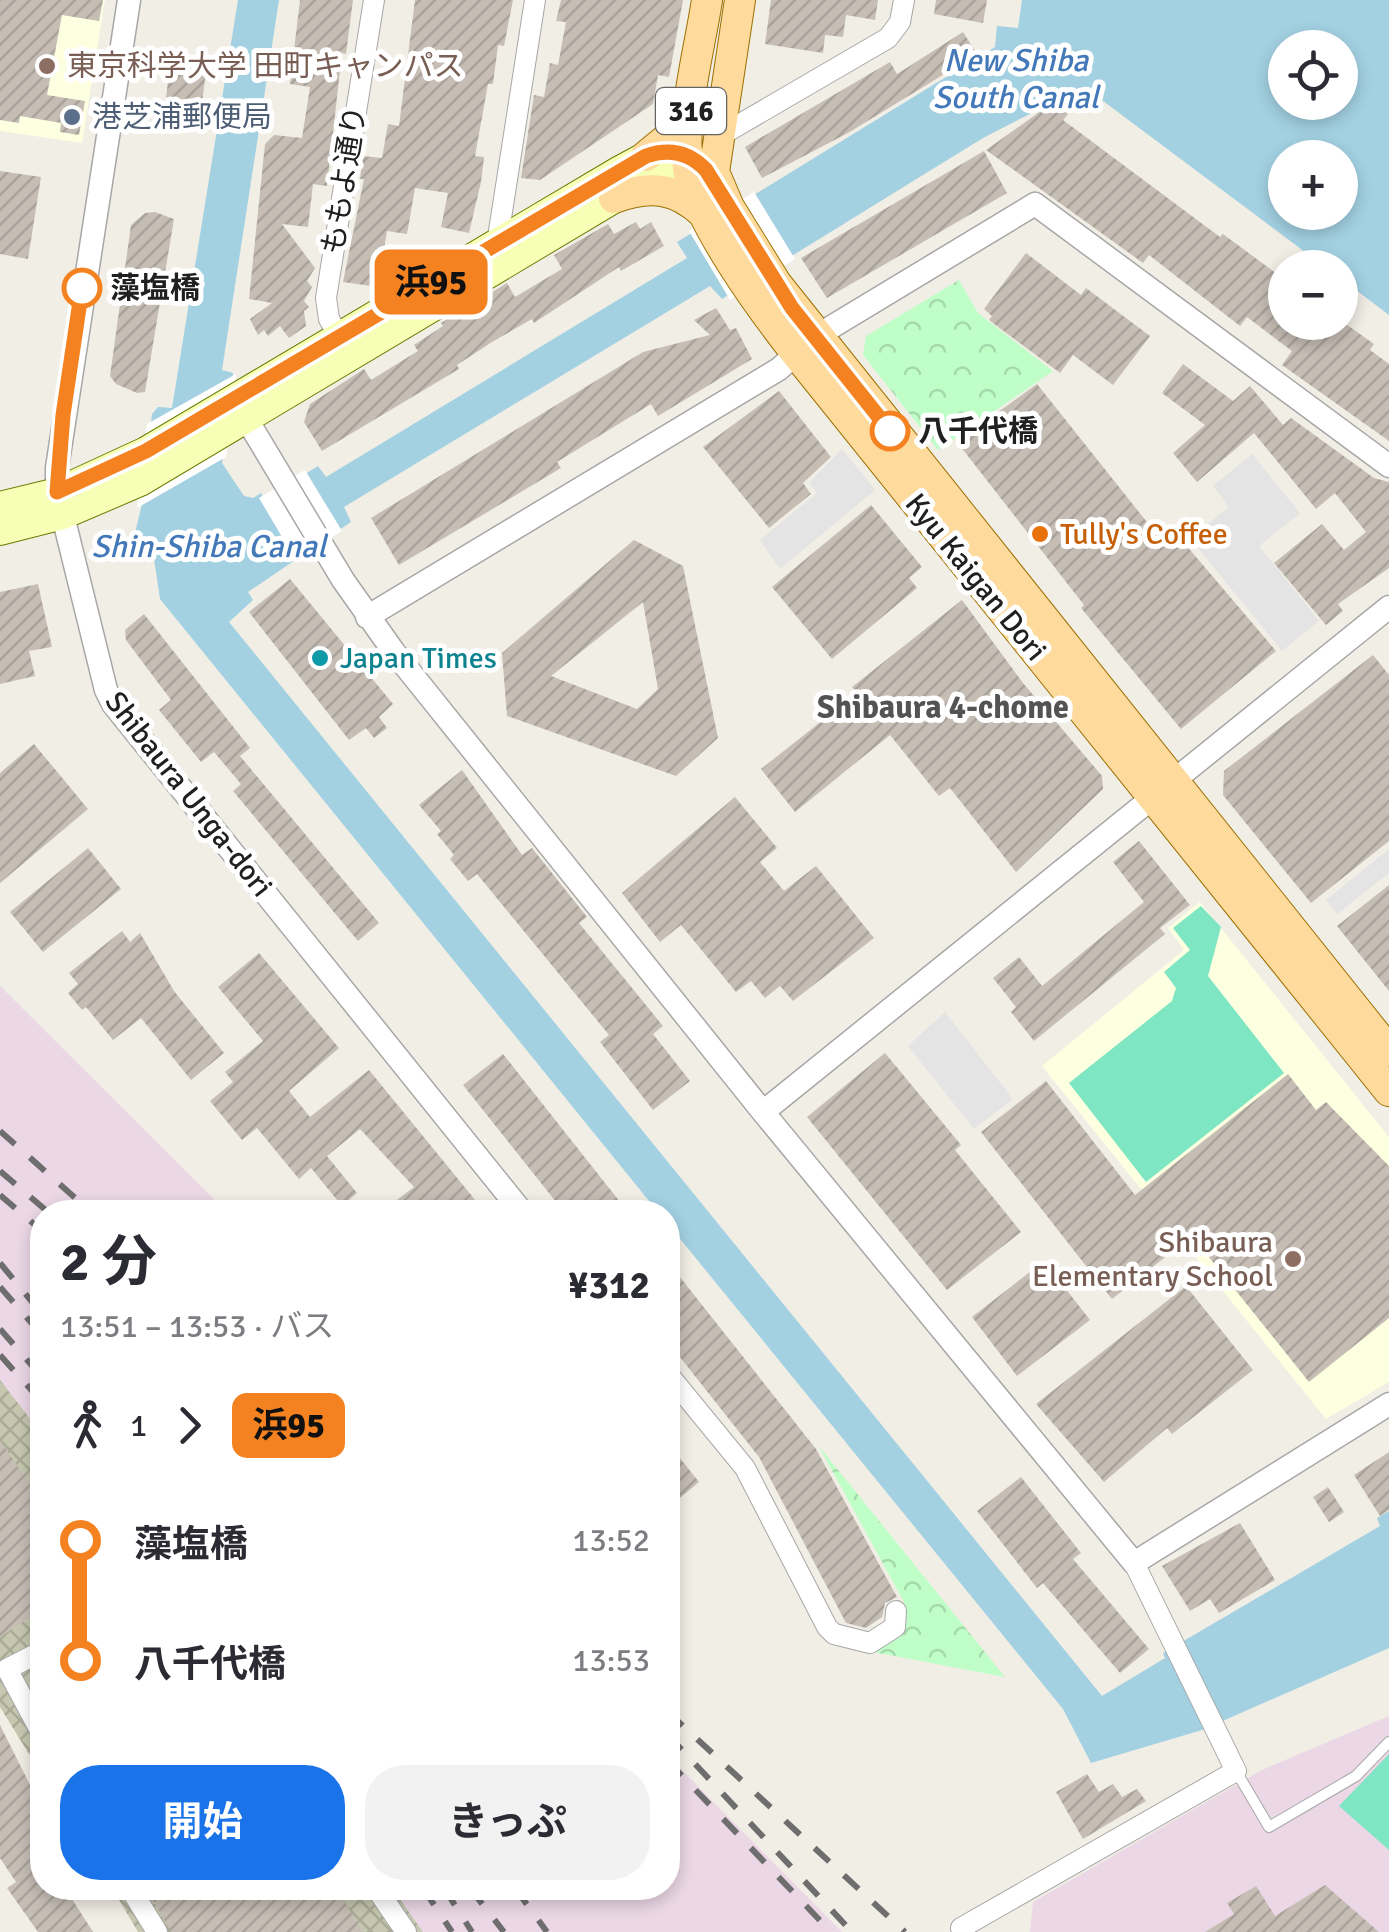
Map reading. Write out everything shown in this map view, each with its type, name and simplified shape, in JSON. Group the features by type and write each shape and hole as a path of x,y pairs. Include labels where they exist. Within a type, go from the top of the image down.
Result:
{"main road":[{"name":"316","path":"707,0 687,155 692,187 719,213"},
{"name":"316","path":"719,213 714,172 740,0"},
{"path":"0,506 60,503 140,482 237,415 646,156 669,137 693,99"},
{"path":"614,198 718,137"},
{"path":"646,156 687,155"},
{"path":"495,255 635,190 664,190 719,213"},
{"name":"Kyu Kaigan Dori","path":"719,213 806,345 1162,789 1389,1091"},
{"path":"0,531 60,503 146,451 237,415"},
{"name":"Kyu Kaigan Dori","path":"1162,789 1389,1051"}],"street":[{"name":"Shibaura Unga-dori","path":"129,0 63,415 60,503 106,690 113,704 512,1200"},
{"name":"ももよ通り","path":"345,346 330,319 326,298 374,0"},
{"path":"495,255 535,0"},
{"path":"718,137 888,38 900,22 904,0"},
{"path":"367,617 779,368 806,345 1035,204 1389,466"},
{"path":"237,415 367,617 763,1112 1134,1563 1175,1640 1232,1762 963,1930"},
{"path":"763,1112 1389,607"},
{"path":"680,1389 744,1468 827,1628 834,1634 870,1643 895,1627 896,1611"},
{"path":"1134,1563 1389,1404"},
{"path":"30,1657 7,1668 30,1711"},
{"path":"137,1900 157,1932"},
{"path":"384,1900 406,1932"}],"lane":[{"path":"1232,1762 1269,1828 1356,1776 1389,1742"}],"shaded area":[{"name":"東京科学大学 田町キャンパス","path":"0,0 105,0 82,143 0,131"},
{"path":"842,449 875,490 780,569 760,540 817,493 809,483"},
{"path":"1252,454 1300,513 1259,546 1319,621 1282,651 1190,538 1229,507 1213,486"},
{"path":"1389,849 1389,873 1337,914 1326,900"},
{"name":"Shibaura Elementary School","path":"1200,902 1389,1137 1389,1382 1326,1419 1042,1066 1184,950 1168,928"},
{"path":"0,986 215,1200 30,1200 30,1419 0,1380"},
{"path":"945,1012 1013,1099 974,1129 908,1046"},
{"path":"0,1380 30,1419 30,1756 0,1707"},
{"path":"1389,1716 1389,1932 1030,1932 1033,1902 1262,1770"},
{"path":"680,1768 842,1932 423,1932 400,1900 680,1900"},
{"path":"119,1900 400,1900 423,1932 138,1932"}],"green space":[{"path":"959,280 978,313 1053,371 938,450 863,355 866,336"},
{"path":"1201,906 1221,927 1208,976 1284,1073 1146,1182 1069,1083 1172,1001 1176,988 1164,972 1190,950 1173,928"},
{"path":"818,1445 1005,1677 873,1652 905,1604"},
{"path":"1389,1754 1389,1850 1339,1806"}],"water":[{"path":"238,0 279,0 222,370 233,373 222,463 244,496 253,498 261,493 264,499 318,466 326,477 687,258 677,242 995,47 997,26 1018,28 1022,0 1389,0 1389,315 1358,292 1358,250 1302,250 1276,230 1358,230 1358,140 1268,140 1268,224 1087,89 1071,110 1055,101 983,138 722,299 710,286 344,507 351,522 248,592 253,600 229,622 1102,1696 1165,1658 1163,1653 1380,1526 1377,1518 1389,1511 1389,1648 1202,1730 1091,1763 1063,1709 680,1239 680,1200 648,1200 160,599 153,552 136,554 134,537 142,504 152,414 158,407 172,408"}],"pier":[{"path":"754,192 795,259 730,300 689,231"},
{"name":"藻塩橋","path":"236,374 226,457 137,508 147,424"},
{"path":"305,470 342,531 295,559 259,498"}],"building":[{"name":"東京科学大学 田町キャンパス","path":"0,0 103,0 99,21 62,15 47,95 85,101 79,135 60,132 61,123 20,116 19,123 0,120"},
{"path":"300,0 353,0 346,54 342,53 327,186 313,184 308,227 282,224 315,268 307,281 312,287 304,301 309,307 304,311 306,326 289,338 280,326 268,336 264,330 258,335 250,319 272,303 249,299 265,144 274,135 302,138 310,87 290,84"},
{"path":"415,0 513,0 504,46 498,45 493,84 488,84 475,156 484,157 481,182 469,233 441,227 448,193 415,188 407,234 387,231 378,287 343,282 364,179 360,179 363,156 382,158 388,124 399,126"},
{"path":"561,0 683,0 669,77 658,75 653,104 540,180 521,178 534,95 544,97 550,63 558,65 566,22 556,21"},
{"path":"771,0 878,0 875,20 846,15 843,37 825,35 823,53 765,44"},
{"path":"936,0 987,0 983,23 934,14"},
{"path":"963,32 977,54 848,133 762,178 745,147 890,62 897,74"},
{"path":"170,66 206,72 202,103 181,110 166,97"},
{"path":"1055,101 1068,114 1063,120 1220,237 1223,234 1268,267 1268,333 1247,317 1240,326 1149,255 1143,263 986,150"},
{"path":"984,151 1007,193 827,298 801,258"},
{"path":"0,171 41,177 28,259 0,254"},
{"path":"155,212 174,219 145,392 137,393 116,384 110,376 131,225 145,213"},
{"path":"636,222 640,229 651,222 664,246 621,271 619,267 534,323 532,319 492,342 457,365 459,369 322,451 304,422 310,404 364,369 371,380 418,351 414,345 443,326 441,323 507,283 515,297 562,269 554,255 608,224 614,234"},
{"path":"1026,253 1081,295 1086,288 1150,336 1113,385 1073,355 1060,373 989,320 992,316 984,309"},
{"path":"716,308 730,330 736,328 752,359 658,416 651,404 557,462 561,468 399,565 371,518 643,352 710,335 694,320"},
{"path":"1358,333 1374,344 1370,350 1389,364 1389,441 1282,365 1292,351 1277,340 1358,340"},
{"path":"1183,364 1233,401 1250,386 1283,425 1291,418 1374,478 1389,482 1389,568 1338,604 1343,611 1326,625 1274,563 1322,524 1344,550 1366,532 1335,493 1316,509 1254,433 1197,482 1173,453 1205,425 1162,393"},
{"path":"1037,384 1162,541 1174,531 1276,651 1181,729 1081,608 1084,605 957,442"},
{"path":"779,391 831,457 803,483 811,494 769,528 703,447"},
{"path":"871,505 922,567 909,578 917,588 832,659 772,587"},
{"path":"634,540 683,566 718,738 676,776 507,716 502,653","holes":["643,602 658,689 637,709 551,676"]},
{"name":"Japan Times","path":"290,579 393,704 379,717 387,728 374,738 366,728 349,740 249,612"},
{"path":"38,584 52,647 29,651 35,676 0,684 0,592"},
{"path":"962,600 1023,683 1102,776 1103,789 1016,872 950,788 939,796 890,735 795,812 761,769 857,693 852,687"},
{"path":"144,614 250,748 240,756 379,923 358,941 233,791 241,784 214,752 201,762 159,710 171,700 126,640 125,630"},
{"path":"1373,655 1389,675 1389,841 1311,903 1223,795 1224,771"},
{"path":"34,744 88,809 0,883 0,773"},
{"path":"462,770 522,855 532,848 587,917 579,923 663,1026 653,1034 690,1081 653,1110 600,1042 609,1035 477,874 468,881 450,859 454,855 437,834 441,831 419,805"},
{"path":"735,797 777,848 760,862 784,891 816,866 874,938 793,1001 780,986 765,998 751,981 736,992 681,925 660,942 622,893"},
{"path":"1139,841 1190,905 1160,928 1165,934 1034,1041 1011,1012 1016,1007 993,978 1019,957 1042,986 1144,902 1113,862"},
{"path":"88,848 121,889 43,952 10,912"},
{"path":"1389,885 1389,991 1337,926"},
{"path":"122,931 130,942 140,933 174,991 224,1053 191,1080 141,1018 113,1040 86,1007 82,1010 68,993 78,984 69,973"},
{"path":"259,953 339,1048 289,1091 310,1117 369,1070 475,1200 397,1200 414,1187 360,1129 327,1156 357,1193 349,1200 337,1200 311,1168 299,1179 257,1128 242,1140 210,1101 233,1082 225,1072 263,1041 218,987"},
{"path":"885,1053 961,1145 955,1150 1021,1232 947,1290 807,1117"},
{"path":"503,1054 619,1200 554,1200 463,1085"},
{"path":"1288,1074 1316,1110 1326,1102 1389,1166 1389,1318 1309,1382 1192,1236 1112,1299 981,1132 1046,1081 1135,1195"},
{"path":"1044,1261 1090,1320 1017,1376 972,1317"},
{"path":"680,1277 816,1449 897,1597 885,1603 882,1617 866,1628 846,1623 759,1457 680,1357"},
{"path":"1186,1286 1253,1370 1172,1434 1167,1428 1104,1482 1036,1404"},
{"path":"0,1440 30,1485 30,1618 0,1637"},
{"path":"1389,1452 1389,1510 1380,1516 1354,1475"},
{"path":"680,1458 699,1482 680,1498"},
{"path":"1021,1477 1081,1553 1073,1559 1149,1649 1120,1673 1043,1583 1037,1588 977,1511"},
{"path":"1328,1487 1344,1512 1329,1522 1313,1497"},
{"path":"1240,1523 1275,1580 1219,1613 1210,1599 1190,1611 1162,1566"},
{"path":"0,1725 30,1785 30,1900 73,1900 93,1932 38,1932 7,1888 16,1882 0,1858"},
{"path":"1087,1774 1099,1792 1113,1784 1122,1797 1137,1789 1146,1801 1083,1839 1056,1792"},
{"path":"1325,1885 1379,1932 1205,1932 1234,1914 1227,1903 1256,1886 1275,1916"},
{"path":"153,1900 344,1900 362,1932 171,1932"}],"railway":[{"path":"0,1131 78,1200"},
{"path":"0,1171 34,1200"},
{"path":"0,1195 30,1221"},
{"path":"0,1263 30,1299"},
{"path":"0,1287 30,1321"},
{"path":"0,1329 30,1363"},
{"path":"0,1355 30,1389"},
{"path":"680,1723 905,1932"},
{"path":"680,1748 852,1932"},
{"path":"680,1774 831,1932"},
{"path":"431,1900 452,1932"},
{"path":"452,1900 472,1932"},
{"path":"479,1900 504,1932"},
{"path":"524,1900 547,1932"}],"bus line":[{"name":"浜95","path":"82,288 63,415 57,492 146,451 646,156 675,152 696,160 706,170 792,308 890,431"}],"place":[{"name":"東京科学大学 田町キャンパス","path":"47,66"},
{"name":"港芝浦郵便局","path":"72,117"},
{"name":"藻塩橋","path":"82,288"},
{"name":"八千代橋","path":"890,431"},
{"name":"Tully's Coffee","path":"1040,534"},
{"name":"Japan Times","path":"320,658"},
{"name":"Shibaura Elementary School","path":"1293,1259"}],"district":[{"name":"Shibaura 4-chome","path":"943,707"}],"water label":[{"name":"New Shiba South Canal","path":"1016,78"},
{"name":"Shin-Shiba Canal","path":"209,546"}]}
